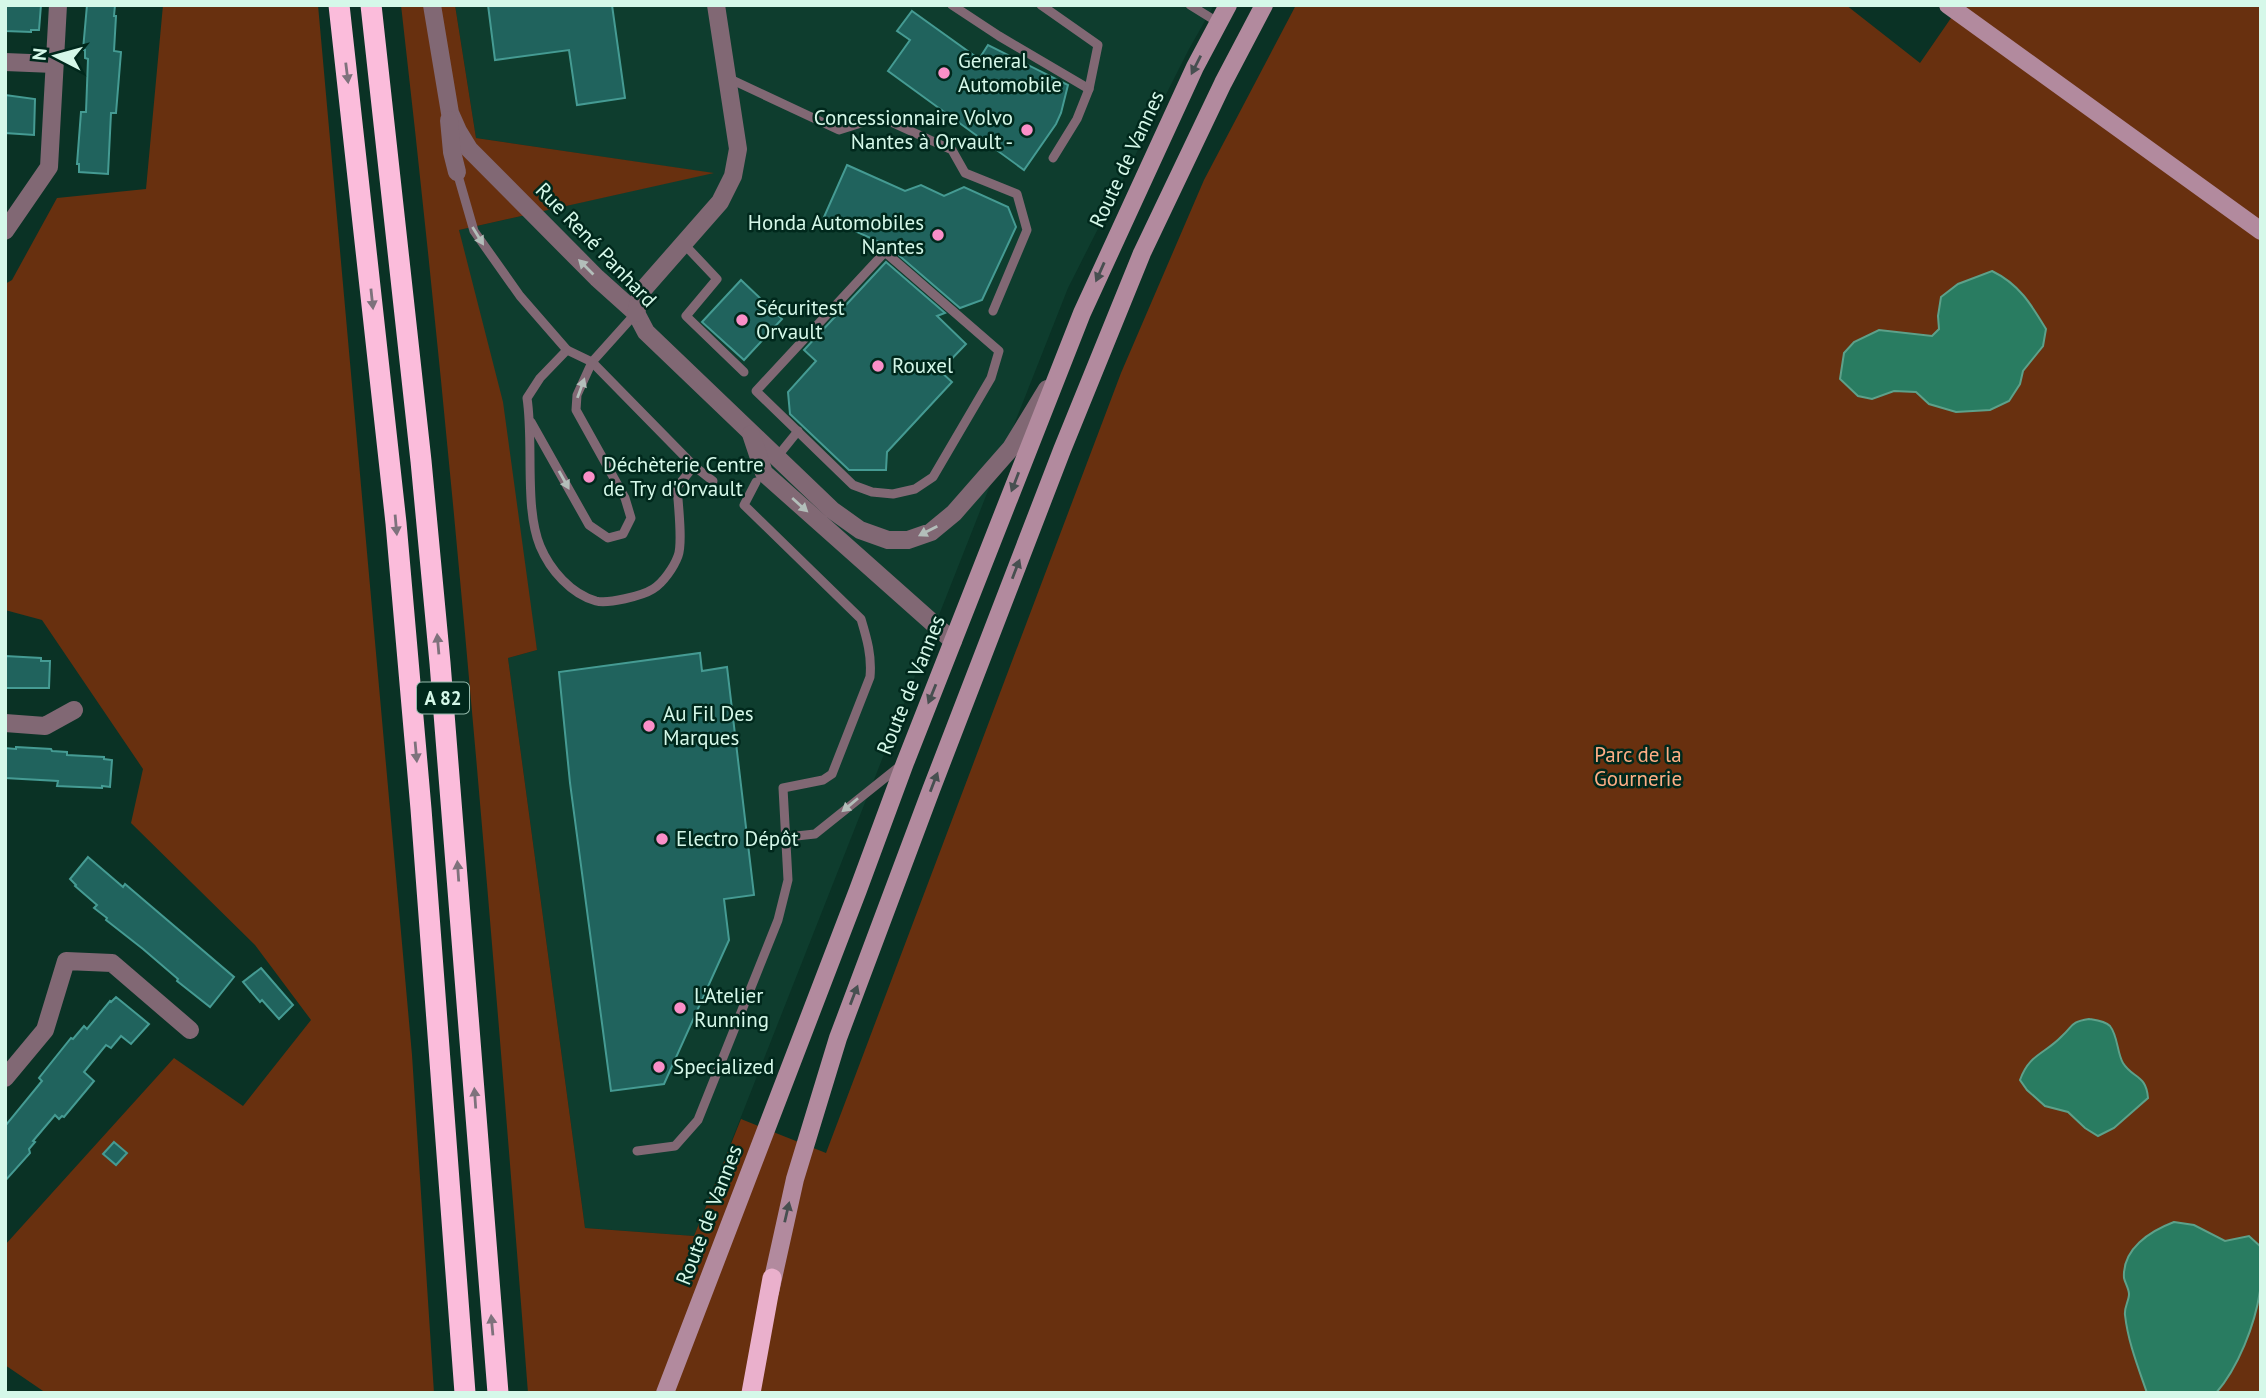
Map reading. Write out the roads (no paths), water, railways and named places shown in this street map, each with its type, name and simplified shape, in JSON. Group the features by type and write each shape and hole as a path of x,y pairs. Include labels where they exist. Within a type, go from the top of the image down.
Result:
{"highway":[{"name":"A 82","path":"339,5 396,523 428,890 465,1393"},
{"name":"A 82","path":"371,5 435,609 498,1393"},
{"path":"751,1393 772,1278"}],"main road":[{"name":"Route de Vannes","path":"665,1393 859,890 905,763 1061,365 1114,240 1195,67 1228,5"},
{"path":"757,1393 772,1278 795,1179 838,1038 1057,462 1142,253 1223,83 1264,5"},
{"path":"1948,5 2261,231"}],"street":[{"path":"5,231 49,167 58,5"},
{"name":"Rue René Panhard","path":"432,5 457,172"},
{"path":"636,313 641,292 720,202 733,176 738,149 716,5"},
{"path":"5,62 54,64"},
{"name":"Rue René Panhard","path":"450,113 470,149 597,278 636,313 646,332 832,510 860,530 888,540 908,540 931,532 975,491 1011,448 1061,365"},
{"name":"Rue René Panhard","path":"750,431 760,478 953,641"},
{"path":"760,478 777,457"},
{"path":"5,723 45,726 74,710"},
{"path":"5,1078 45,1031 66,961 111,964 190,1030"}],"lane":[{"path":"952,5 1089,89"},
{"path":"1041,5 1098,44 1089,89 1077,119 1053,158"},
{"path":"1190,5 1219,23"},
{"path":"727,77 839,130 880,117 952,150 965,173 1017,194 1027,230 993,311"},
{"path":"457,172 474,231 520,296 567,350 592,362 694,466 713,481"},
{"path":"683,243 717,278 686,316 744,372"},
{"path":"886,252 999,351 991,378 933,477 915,489 893,494 872,492 853,485 798,431 756,391 886,252"},
{"path":"531,420 589,525 608,538 623,534 631,518 625,498 576,410 577,395 592,362 636,313"},
{"path":"567,350 540,378 527,398 531,420 533,518 541,547 556,572 573,590 598,602 626,599 653,589 668,574 679,554 677,486 694,466"},
{"path":"777,457 798,431"},
{"path":"637,1151 675,1146 698,1121 778,920 789,880 783,788 822,780 832,774 870,677 869,644 861,619 744,505 760,478"},
{"path":"787,837 815,834 905,763"}],"place":[{"name":"General Automobile","path":"944,73"},
{"name":"Concessionnaire Volvo Nantes à Orvault -","path":"1027,130"},
{"name":"Honda Automobiles Nantes","path":"938,235"},
{"name":"Sécuritest Orvault","path":"742,320"},
{"name":"Rouxel","path":"878,366"},
{"name":"Déchèterie Centre de Try d'Orvault","path":"589,477"},
{"name":"Au Fil Des Marques","path":"649,726"},
{"name":"Electro Dépôt","path":"662,839"},
{"name":"L'Atelier Running","path":"680,1008"},
{"name":"Specialized","path":"659,1067"}],"park label":[{"name":"Parc de la Gournerie","path":"1638,767"}]}
